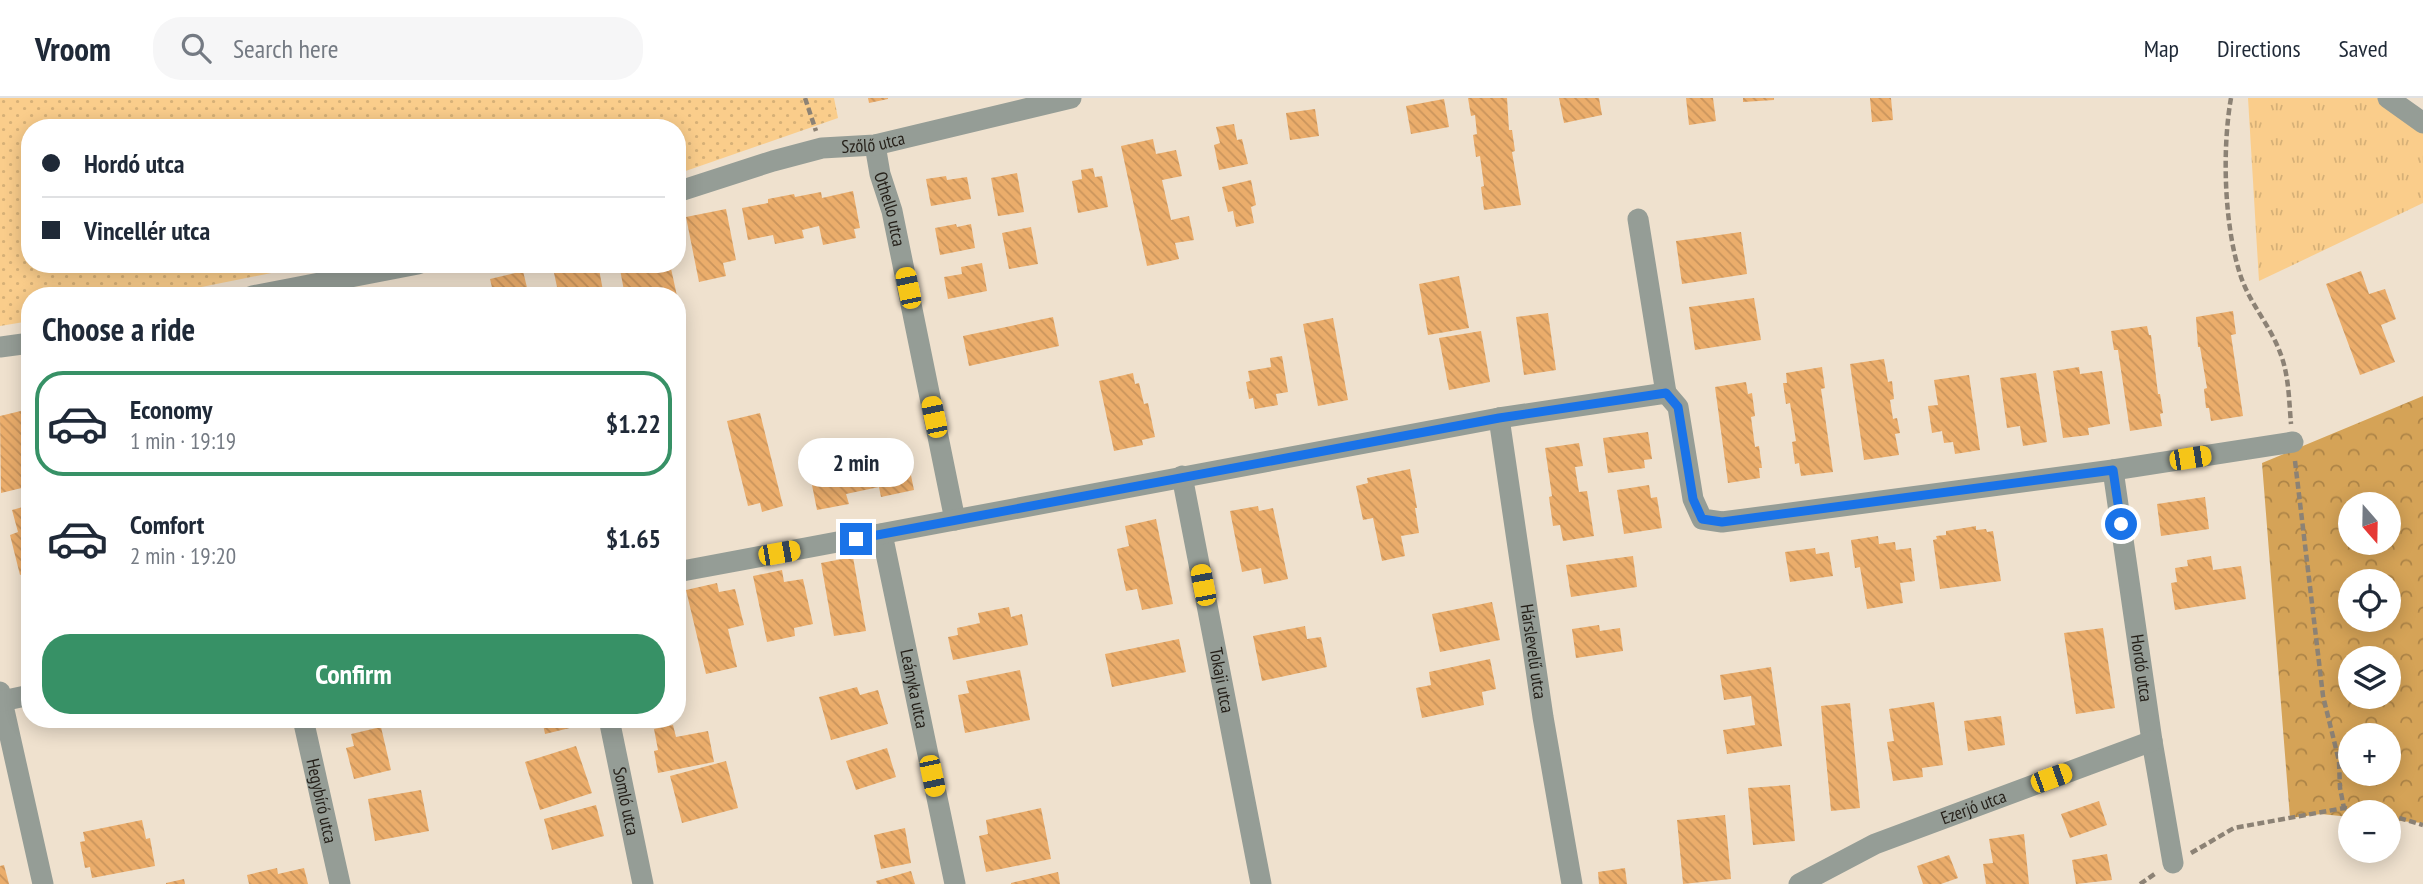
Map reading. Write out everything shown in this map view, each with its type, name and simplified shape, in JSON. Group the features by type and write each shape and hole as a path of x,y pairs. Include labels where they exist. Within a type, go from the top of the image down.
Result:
{"street":[{"name":"Szőlő utca","path":"686,189 822,148 875,145 1071,98"},
{"path":"2388,98 2423,123"},
{"name":"Othello utca","path":"875,145 880,174 892,211 954,520"},
{"path":"1638,219 1666,393 1678,407 1693,499 1702,519 1722,522 2113,470 2292,442"},
{"path":"299,287 371,273"},
{"path":"0,347 21,344"},
{"path":"686,570 1499,418 1666,393"},
{"name":"Hárslevelű utca","path":"1499,418 1572,884"},
{"name":"Hordó utca","path":"2113,470 2152,741 2173,863"},
{"name":"Tokaji utca","path":"1182,477 1261,884"},
{"name":"Leányka utca","path":"882,534 955,884"},
{"path":"21,696 1,697 43,884"},
{"name":"Hegybíró utca","path":"305,728 340,884"},
{"name":"Somló utca","path":"611,728 643,884"},
{"name":"Ezerjó utca","path":"1799,884 1875,844 2152,741"}],"path":[{"path":"805,98 822,148"},
{"path":"2140,884 2234,828 2338,809"},
{"path":"2401,819 2423,825"}],"green space":[{"path":"0,98 834,98 838,118 686,171 686,119 21,119 21,273 271,273 202,287 21,287 21,322 0,326"},
{"path":"2248,98 2385,98 2423,126 2423,203 2259,281"},
{"path":"2423,396 2423,823 2401,821 2401,800 2338,800 2338,816 2321,814 2290,818 2262,463"}],"building":[{"path":"868,98 888,98 888,99 869,103"},
{"path":"1468,98 1507,98 1509,130 1512,130 1515,151 1512,152 1521,205 1484,210 1480,156 1476,157 1473,135 1477,134 1475,115 1471,116"},
{"path":"1559,98 1599,98 1602,115 1564,123"},
{"path":"1686,98 1713,98 1716,121 1689,125"},
{"path":"1743,98 1774,98 1774,100 1743,102"},
{"path":"1870,98 1891,98 1893,120 1872,122"},
{"path":"1444,99 1449,127 1411,134 1406,106"},
{"path":"1315,109 1319,136 1290,140 1286,113"},
{"path":"1234,124 1237,140 1242,139 1248,164 1219,170 1214,145 1220,143 1216,127"},
{"path":"1153,139 1156,154 1176,150 1182,176 1162,180 1171,220 1189,216 1194,240 1175,243 1179,259 1147,266 1121,146"},
{"path":"1093,168 1095,177 1102,176 1108,207 1078,213 1072,181 1082,179 1081,170"},
{"path":"1017,173 1024,212 998,216 991,178"},
{"path":"946,176 947,180 967,177 971,199 931,206 926,179"},
{"path":"1251,180 1256,205 1251,207 1254,223 1236,227 1233,211 1228,212 1222,187"},
{"path":"853,191 860,228 854,229 856,238 823,245 819,226 802,230 804,238 775,244 773,235 748,240 742,208 794,194 795,197 821,192 822,198"},
{"path":"726,209 736,260 723,263 726,276 699,282 686,217"},
{"path":"956,224 957,227 971,224 975,248 940,255 935,228"},
{"path":"1031,227 1038,264 1009,269 1002,233"},
{"path":"1741,232 1747,274 1682,284 1676,241"},
{"path":"982,263 987,291 948,299 944,277 962,274 961,267"},
{"path":"2361,271 2369,294 2385,289 2396,319 2381,325 2395,362 2360,375 2326,284"},
{"path":"523,273 527,287 492,287 490,279"},
{"path":"554,273 600,273 602,287 557,287"},
{"path":"621,273 672,273 675,287 623,287"},
{"path":"1459,276 1469,328 1428,335 1419,284"},
{"path":"1754,298 1761,340 1695,350 1689,307"},
{"path":"2233,311 2236,334 2231,335 2243,416 2211,421 2209,408 2206,408 2204,389 2207,388 2198,347 2196,317"},
{"path":"1548,313 1556,370 1524,375 1516,317"},
{"path":"1053,317 1059,346 969,366 963,336"},
{"path":"1333,318 1348,400 1318,406 1303,324"},
{"path":"2147,326 2151,335 2163,413 2160,414 2162,426 2130,431 2118,350 2114,350 2111,331"},
{"path":"1481,331 1490,382 1449,390 1439,338"},
{"path":"1282,356 1288,392 1276,394 1278,405 1255,409 1253,398 1249,399 1246,382 1250,381 1248,371 1271,367 1270,358"},
{"path":"1884,359 1888,382 1892,381 1894,399 1890,400 1893,419 1897,418 1900,433 1895,434 1899,455 1864,460 1850,364"},
{"path":"1822,367 1825,388 1821,389 1833,472 1801,476 1799,463 1795,464 1792,442 1796,441 1790,403 1786,404 1783,383 1787,383 1786,373"},
{"path":"2079,367 2080,374 2102,371 2110,424 2088,428 2089,435 2063,438 2053,371"},
{"path":"1133,373 1135,384 1139,383 1144,404 1148,403 1155,437 1142,440 1143,445 1114,451 1099,381"},
{"path":"2036,373 2047,442 2023,446 2020,426 2007,428 2000,378"},
{"path":"1969,375 1980,450 1955,454 1953,442 1944,443 1942,431 1932,433 1928,406 1938,405 1934,380"},
{"path":"1746,382 1748,394 1752,393 1755,416 1751,417 1755,447 1759,446 1762,468 1759,468 1760,478 1728,483 1715,387"},
{"path":"21,411 21,488 1,493 0,416"},
{"path":"760,413 783,506 762,512 760,503 748,506 727,421"},
{"path":"1648,432 1652,459 1644,460 1645,468 1608,473 1603,438"},
{"path":"1579,443 1583,466 1575,467 1579,492 1587,491 1594,536 1563,541 1560,525 1553,526 1545,448"},
{"path":"905,446 914,490 881,497 879,487 846,494 849,504 817,510 808,465"},
{"path":"1410,469 1419,533 1401,536 1405,556 1382,561 1373,518 1363,520 1356,486 1368,483 1367,478"},
{"path":"1649,485 1651,498 1657,497 1662,528 1624,534 1617,490"},
{"path":"2205,497 2209,529 2161,536 2157,504"},
{"path":"1258,506 1259,511 1273,508 1288,579 1264,584 1261,568 1242,572 1230,511"},
{"path":"21,508 20,575 10,535 18,532 12,510"},
{"path":"1156,519 1173,604 1142,610 1137,589 1126,591 1117,549 1129,546 1125,526"},
{"path":"1976,526 1976,530 1993,531 2001,581 1940,589 1933,540 1937,539 1936,536 1946,535 1946,531"},
{"path":"1878,536 1879,544 1895,542 1896,550 1911,548 1915,581 1900,583 1903,603 1867,609 1860,567 1855,568 1851,540"},
{"path":"1815,548 1816,554 1829,552 1833,576 1790,582 1785,552"},
{"path":"1633,556 1637,587 1571,597 1566,565"},
{"path":"2211,556 2213,570 2241,566 2246,599 2175,610 2171,583 2177,582 2175,568 2188,566 2187,560"},
{"path":"853,557 866,631 834,636 821,563"},
{"path":"782,570 784,582 803,579 813,624 794,628 795,636 767,642 753,576"},
{"path":"717,583 719,592 735,589 744,625 728,629 737,667 706,674 686,590"},
{"path":"1492,602 1500,640 1440,652 1432,614"},
{"path":"1009,607 1011,617 1022,614 1028,645 953,660 948,637 958,635 957,628 980,623 978,613"},
{"path":"1599,625 1600,631 1620,628 1623,651 1576,658 1572,629"},
{"path":"1305,626 1307,639 1321,637 1327,667 1262,681 1253,636"},
{"path":"2103,628 2115,708 2076,714 2064,633"},
{"path":"1179,639 1186,672 1112,687 1105,654"},
{"path":"1490,659 1496,689 1482,692 1484,705 1422,718 1416,688 1431,685 1429,672"},
{"path":"1771,667 1782,746 1727,754 1723,730 1755,725 1751,696 1724,700 1720,675"},
{"path":"1020,670 1030,720 965,733 958,695 969,693 966,681"},
{"path":"857,687 860,695 878,690 888,724 831,740 819,697"},
{"path":"1934,702 1943,765 1922,768 1923,777 1893,781 1887,742 1894,741 1889,709"},
{"path":"1850,703 1860,808 1831,811 1821,706"},
{"path":"2001,716 2005,745 1968,751 1964,721"},
{"path":"381,728 391,770 354,779 346,748 354,746 351,734"},
{"path":"544,728 570,728 545,734"},
{"path":"674,728 676,737 708,731 714,762 658,773 654,729"},
{"path":"576,746 592,793 540,810 525,762"},
{"path":"887,748 896,777 856,790 846,761"},
{"path":"726,761 738,808 682,823 670,776"},
{"path":"1790,785 1795,841 1753,845 1748,788"},
{"path":"421,790 429,831 375,841 368,799"},
{"path":"2099,801 2107,825 2070,838 2061,814"},
{"path":"596,805 604,836 552,850 544,819"},
{"path":"1041,808 1051,859 986,872 979,836 988,834 986,820"},
{"path":"1725,815 1731,879 1683,884 1677,820"},
{"path":"142,820 146,839 150,838 155,866 92,878 90,867 85,868 80,842 85,841 83,832"},
{"path":"905,828 911,863 881,869 874,835"},
{"path":"2024,834 2029,884 1986,884 1983,864 1993,863 1989,839"},
{"path":"2107,854 2112,880 2076,884 2072,860"},
{"path":"1949,855 1958,878 1941,884 1923,884 1917,866"},
{"path":"4,865 9,884 0,884 0,866"},
{"path":"277,868 278,874 304,868 308,884 249,884 247,875"},
{"path":"1625,868 1627,884 1599,884 1598,872"},
{"path":"911,871 915,884 877,884 876,881"},
{"path":"1058,872 1060,884 1011,884 1011,883"},
{"path":"184,879 185,884 166,884 166,883"}],"route":[{"path":"856,539 1499,418 1666,393 1678,407 1693,499 1702,519 1722,522 2113,470 2121,524"}]}
